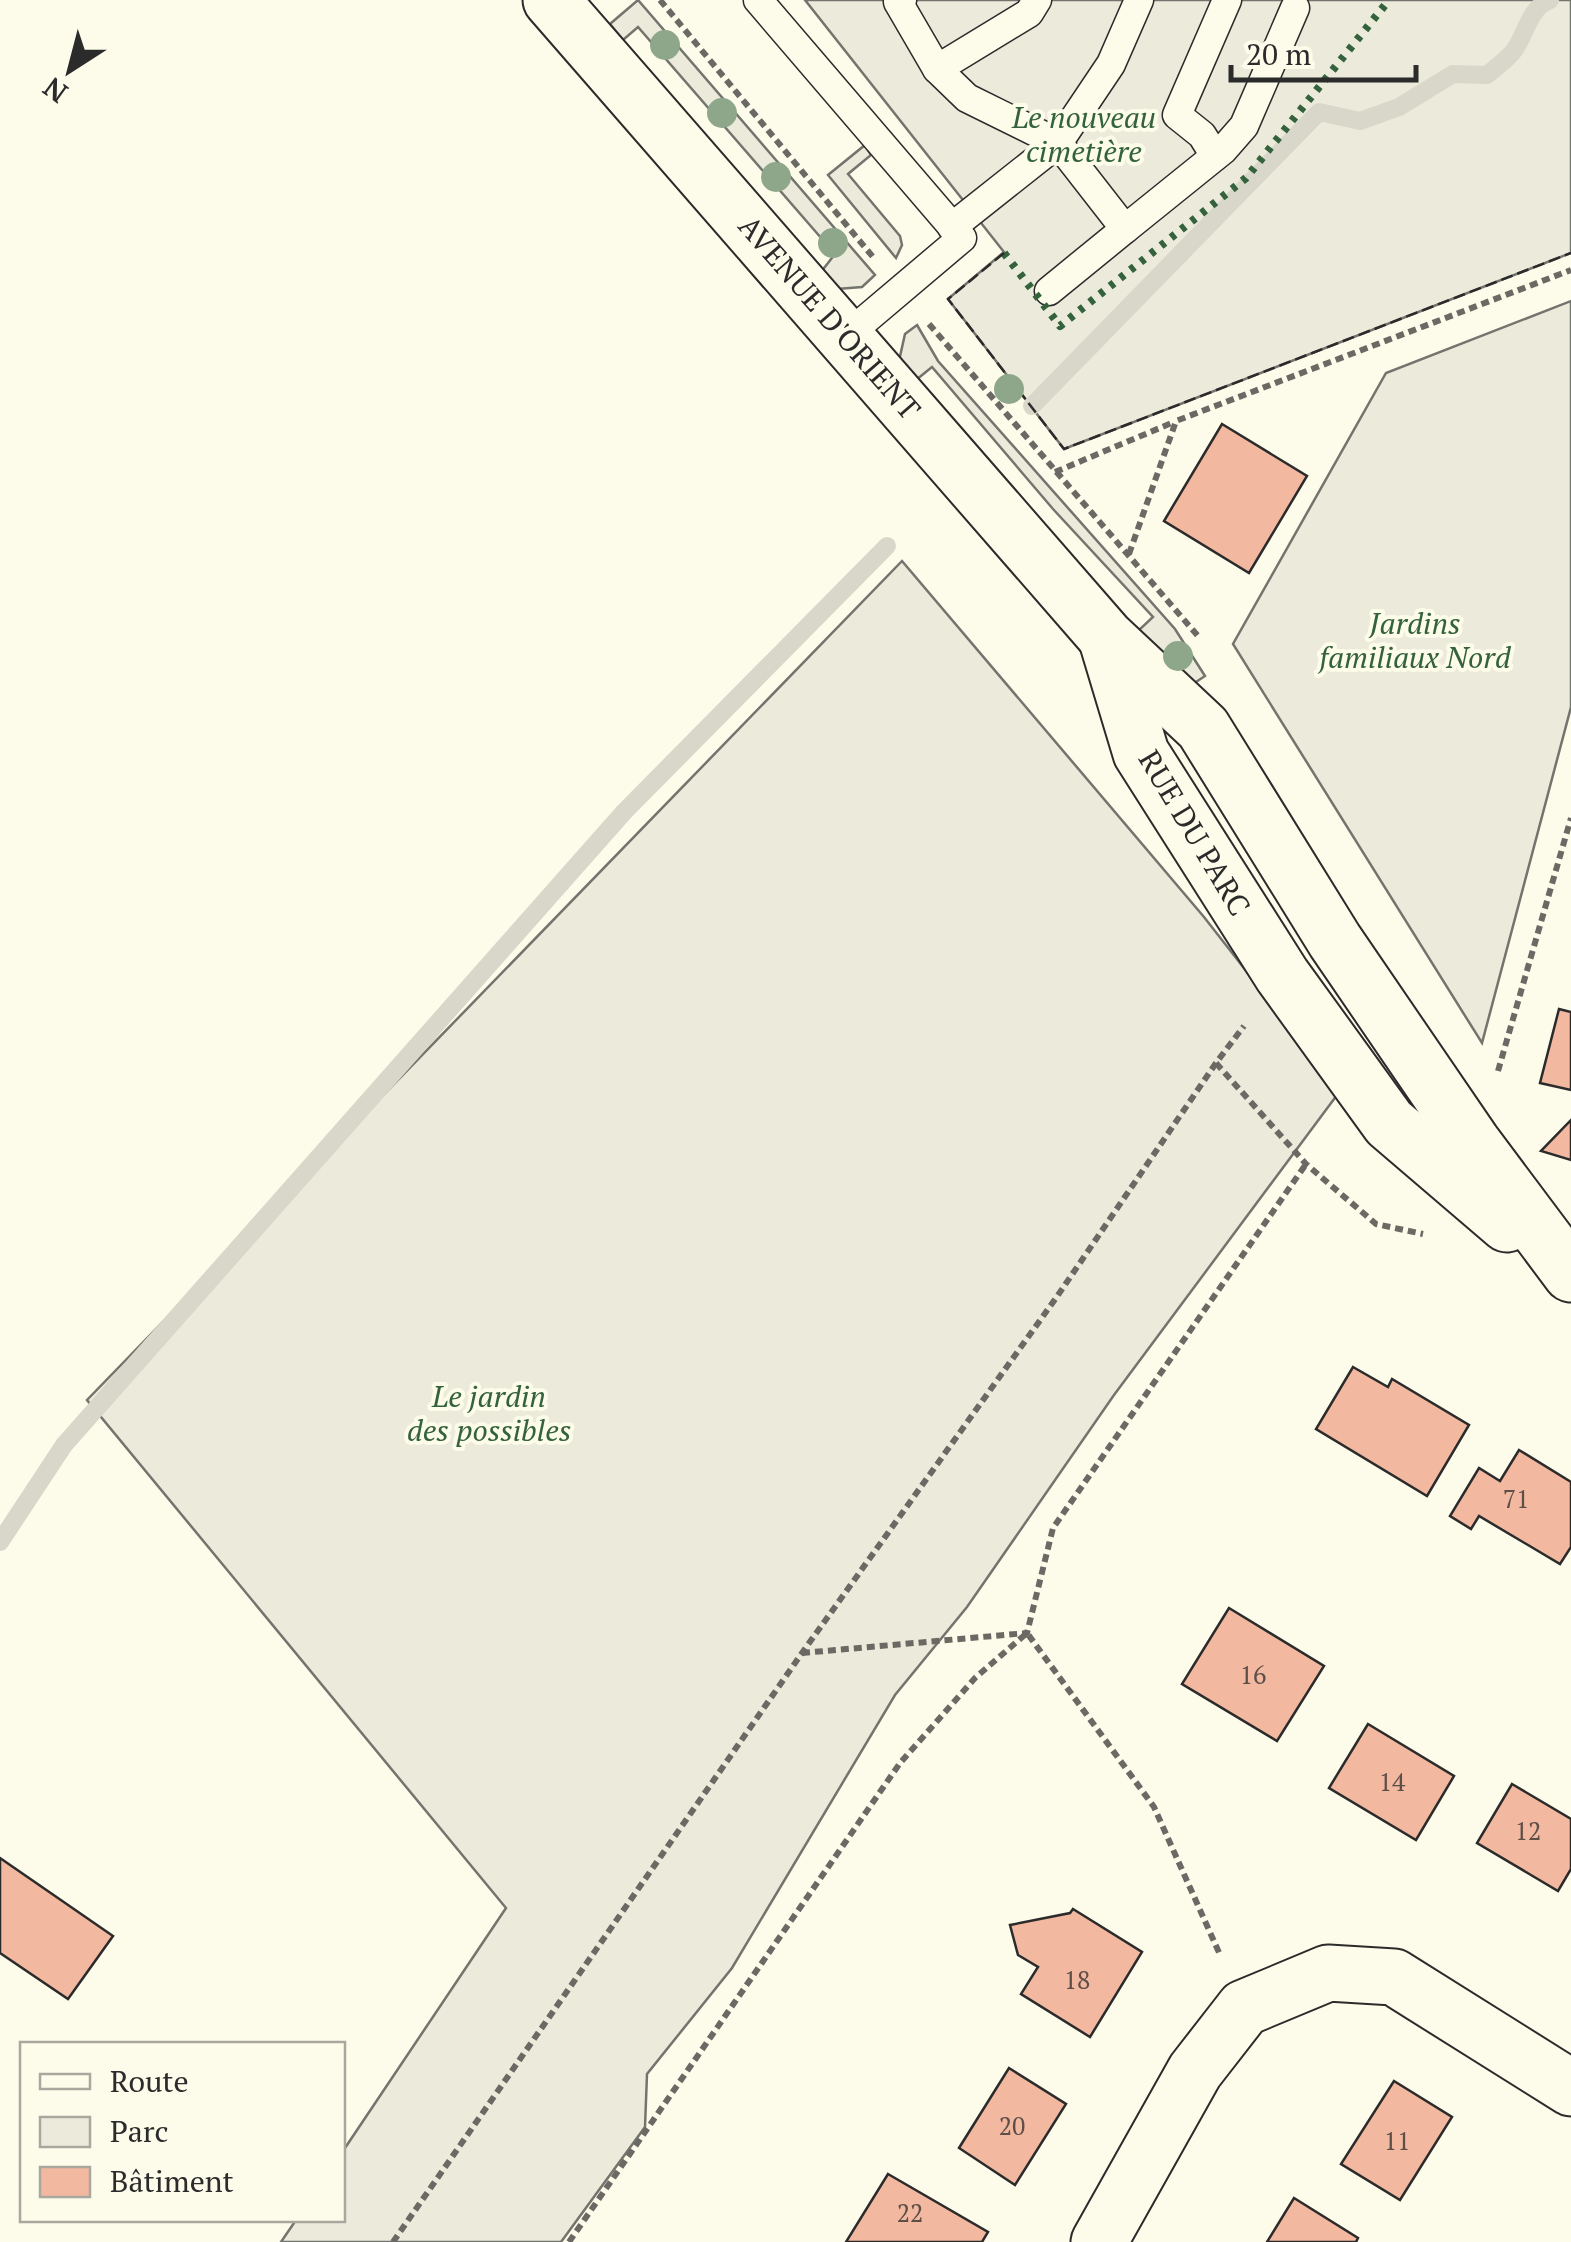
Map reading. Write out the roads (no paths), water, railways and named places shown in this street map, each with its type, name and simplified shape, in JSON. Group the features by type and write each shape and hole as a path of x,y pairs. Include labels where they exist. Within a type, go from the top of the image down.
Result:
{"street":[{"name":"AVENUE D'ORIENT","path":"551,0 1106,637"},
{"name":"RUE DU PARC","path":"1106,637 1142,753 1282,976 1388,1124 1571,1276"},
{"name":"RUE DU PARC","path":"1106,637 1203,728 1335,941 1473,1143 1571,1276"},
{"path":"1100,2242 1195,2071 1244,2008 1328,1973 1394,1977 1571,2088"}],"lane":[{"path":"758,0 962,238 845,337"},
{"path":"902,0 898,2 937,69 967,98 1058,143 1125,230"},
{"path":"937,69 1030,13 1037,0"},
{"path":"952,226 1058,143 1110,64 1139,0"},
{"path":"1215,156 1202,136 1177,115 1227,0"},
{"path":"1049,290 1215,156 1244,126 1296,8"}],"waterway":[{"path":"1032,406 1319,112 1360,121 1399,107 1453,74 1487,75 1512,53 1537,9 1550,0"},
{"path":"0,1542 64,1445 624,812 887,546"}],"park label":[{"name":"Le nouveau cimetière","path":"1084,135"},
{"name":"Jardins familiaux Nord","path":"1415,641"},
{"name":"Le jardin des possibles","path":"489,1414"}]}
